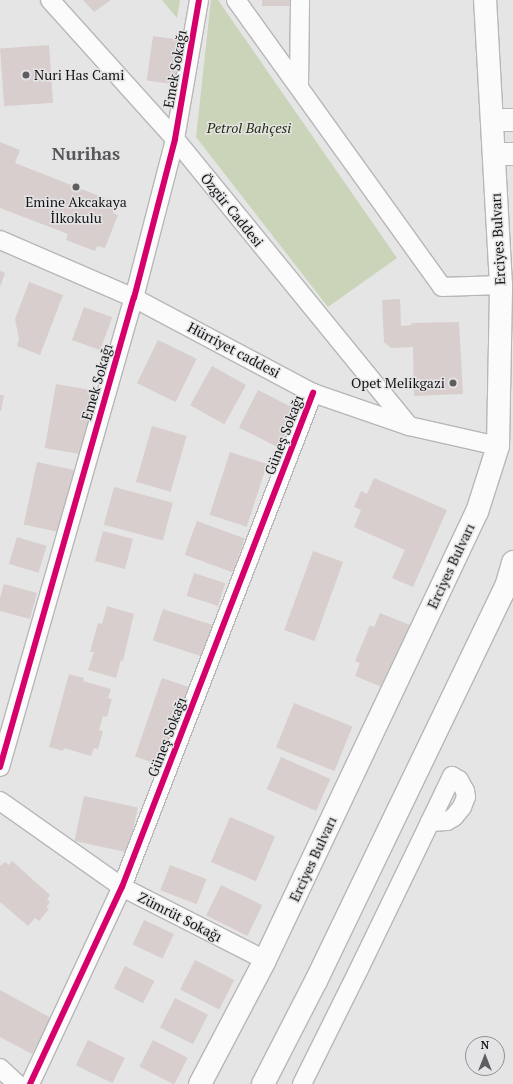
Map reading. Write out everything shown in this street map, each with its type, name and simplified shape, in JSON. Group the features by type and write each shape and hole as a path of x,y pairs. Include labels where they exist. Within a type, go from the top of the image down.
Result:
{"main road":[{"name":"Erciyes Bulvarı","path":"200,1084 265,960 477,512 498,446 503,154 492,120 485,0"},
{"path":"492,120 513,120"},
{"path":"263,1084 316,981 506,587 513,562"}],"street":[{"name":"Özgür Caddesi","path":"50,0 175,140 409,426"},
{"name":"Emek Sokağı","path":"0,766 134,298 175,140 199,0"},
{"path":"236,0 442,286 501,285"},
{"path":"298,85 300,0"},
{"name":"Hürriyet caddesi","path":"0,240 134,298 313,393 409,426 498,446"},
{"name":"Güneş Sokağı","path":"30,1084 122,887 313,393"},
{"name":"Zümrüt Sokağı","path":"0,801 122,887 265,960"},
{"path":"302,1084 430,822"},
{"path":"0,1068 17,1084"}],"green space":[{"path":"162,0 180,0 177,18"},
{"name":"Petrol Bahçesi","path":"211,0 218,0 397,258 328,307 196,137"}],"building":[{"path":"83,0 111,0 94,12"},
{"path":"262,0 298,0 298,6 262,6"},
{"path":"153,36 182,40 175,85 147,81"},
{"name":"Nuri Has Cami","path":"49,45 53,103 4,106 0,48"},
{"path":"0,142 20,150 15,163 117,203 113,213 118,215 105,248 97,246 95,251 66,240 68,234 0,208"},
{"path":"0,271 5,273 0,287"},
{"path":"29,282 63,295 40,355 17,346 19,339 15,319"},
{"path":"400,299 401,326 412,325 411,323 459,322 463,394 414,396 413,347 391,348 384,342 382,300"},
{"path":"84,307 112,317 100,350 72,340"},
{"path":"158,340 197,359 176,402 137,383"},
{"path":"212,366 246,385 224,424 190,405"},
{"path":"56,384 97,391 86,455 45,448"},
{"path":"258,390 297,410 278,447 239,427"},
{"path":"0,395 4,395 1,411 0,411"},
{"path":"152,426 187,436 171,492 136,482"},
{"path":"230,452 267,464 247,527 210,515"},
{"path":"37,462 74,470 61,533 24,525"},
{"path":"374,478 447,510 413,587 392,578 405,550 354,527 361,510 354,507 361,491 367,494"},
{"path":"114,487 173,503 163,540 104,525"},
{"path":"197,521 245,538 233,572 185,555"},
{"path":"103,531 133,539 125,569 95,561"},
{"path":"17,537 47,546 38,573 9,564"},
{"path":"313,551 343,562 314,641 284,630"},
{"path":"194,573 225,583 218,606 187,596"},
{"path":"4,584 37,593 30,619 0,611 0,598"},
{"path":"107,606 134,614 123,661 121,660 116,678 88,670 94,652 90,652 98,623 102,624"},
{"path":"163,609 217,627 207,658 153,640"},
{"path":"380,613 410,625 384,688 355,676 360,663 355,661 370,625 374,627"},
{"path":"69,674 84,678 83,681 111,689 108,698 112,699 107,717 103,716 99,730 103,731 98,749 94,748 91,756 64,748 63,751 49,747"},
{"path":"162,678 191,688 164,767 135,756"},
{"path":"294,703 352,727 334,771 276,748"},
{"path":"281,757 330,779 316,811 267,789"},
{"path":"84,796 138,807 128,852 74,841"},
{"path":"230,817 275,836 256,881 211,862"},
{"path":"12,861 50,895 47,899 50,902 46,907 49,909 39,921 35,918 28,926 0,902 0,866 5,862 9,865"},
{"path":"170,865 206,879 197,904 160,890"},
{"path":"221,885 262,905 247,936 206,916"},
{"path":"144,920 174,934 162,958 133,944"},
{"path":"195,960 234,980 219,1009 180,989"},
{"path":"125,966 154,981 143,1003 114,988"},
{"path":"0,990 51,1018 32,1054 0,1037"},
{"path":"175,998 208,1015 193,1044 160,1027"},
{"path":"88,1040 125,1058 113,1083 76,1065"},
{"path":"153,1040 188,1058 174,1084 139,1067"}],"cycle path":[{"path":"0,767 134,298 175,139 199,0"},
{"path":"30,1084 122,887 313,393"}],"place":[{"name":"Nuri Has Cami","path":"26,75"},
{"name":"Emine Akcakaya İlkokulu","path":"76,187"},
{"name":"Opet Melikgazi","path":"453,383"}],"district":[{"name":"Nurihas","path":"86,153"}]}
